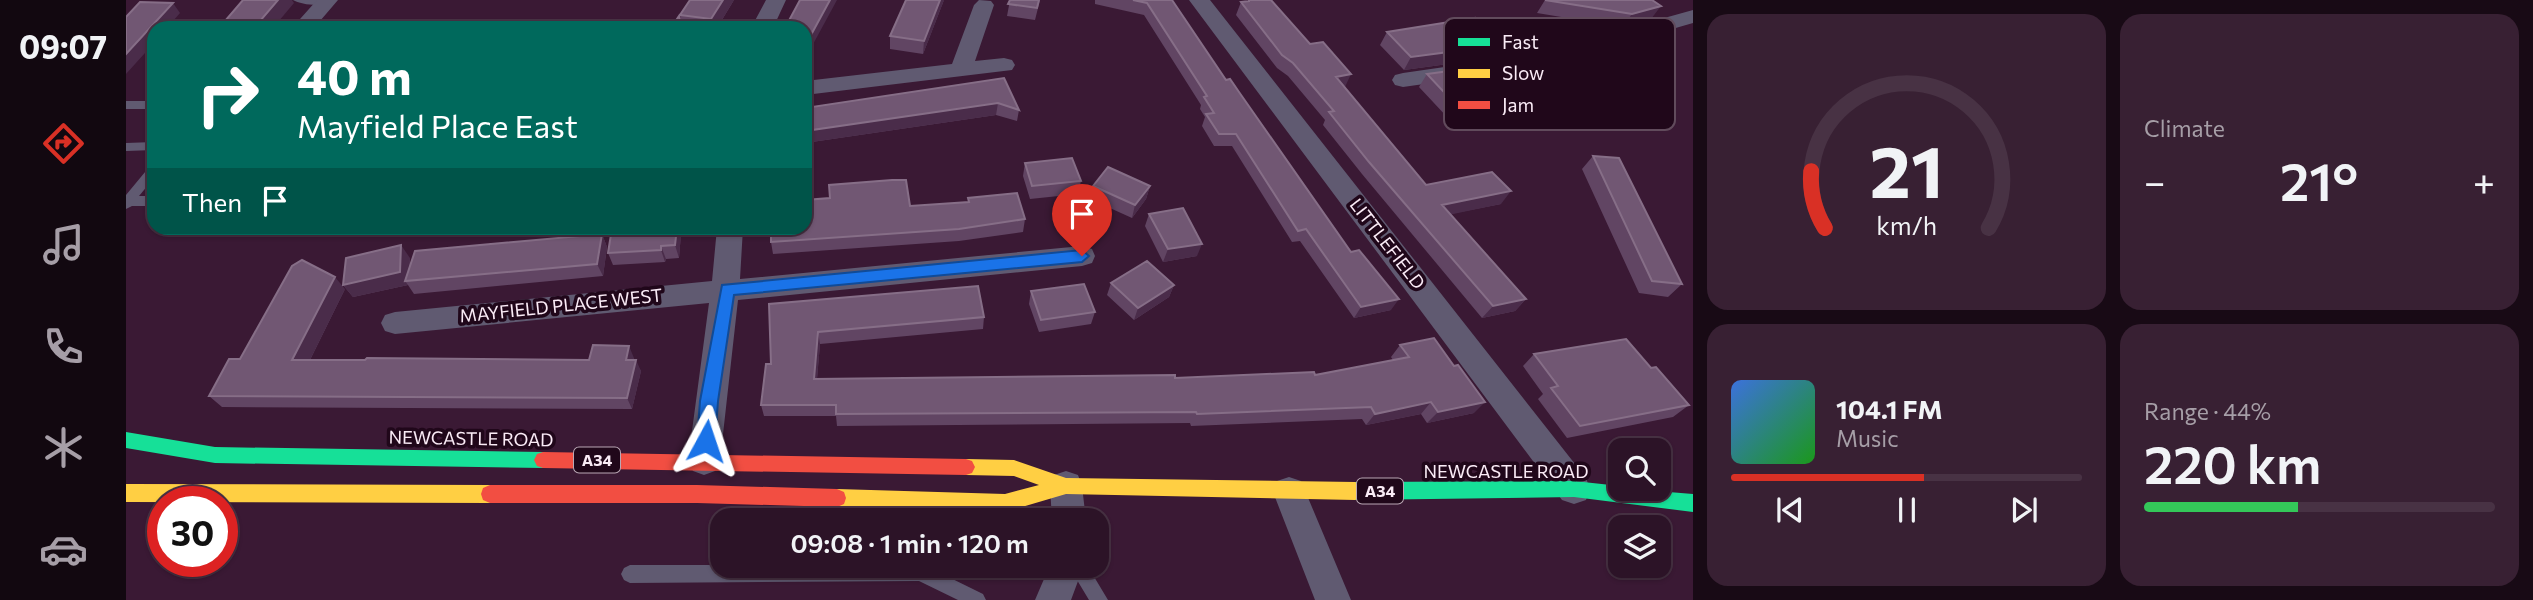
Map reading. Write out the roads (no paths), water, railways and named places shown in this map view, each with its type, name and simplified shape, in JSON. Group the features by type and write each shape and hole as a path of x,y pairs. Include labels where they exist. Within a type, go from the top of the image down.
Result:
{"highway":[{"name":"NEWCASTLE ROAD","path":"126,440 215,455 1014,468 1066,486"},
{"path":"697,494 704,461"},
{"path":"157,478 181,486"},
{"name":"NEWCASTLE ROAD","path":"238,492 697,494 1004,503 1066,486 1289,492 1574,489 1693,503"},
{"name":"NEWCASTLE ROAD","path":"126,494 147,493"}],"street":[{"path":"766,21 776,0"},
{"name":"LITTLEFIELD","path":"1199,0 1574,489"},
{"path":"309,21 327,1"},
{"path":"961,70 984,5"},
{"path":"1675,21 1693,16"},
{"path":"812,87 1004,65"},
{"path":"1402,80 1444,74"},
{"path":"704,461 709,401 727,289 730,235"},
{"name":"MAYFIELD PLACE WEST","path":"395,323 1082,256"},
{"path":"1066,486 1068,508"},
{"path":"1289,492 1332,600"},
{"path":"1053,600 1062,578"}],"lane":[{"path":"298,0 327,1"},
{"path":"126,105 147,105"},
{"path":"126,146 147,146"},
{"path":"128,203 147,178"},
{"path":"128,203 147,202"},
{"path":"630,574 920,572 978,600"},
{"path":"1085,578 1099,600"}]}
